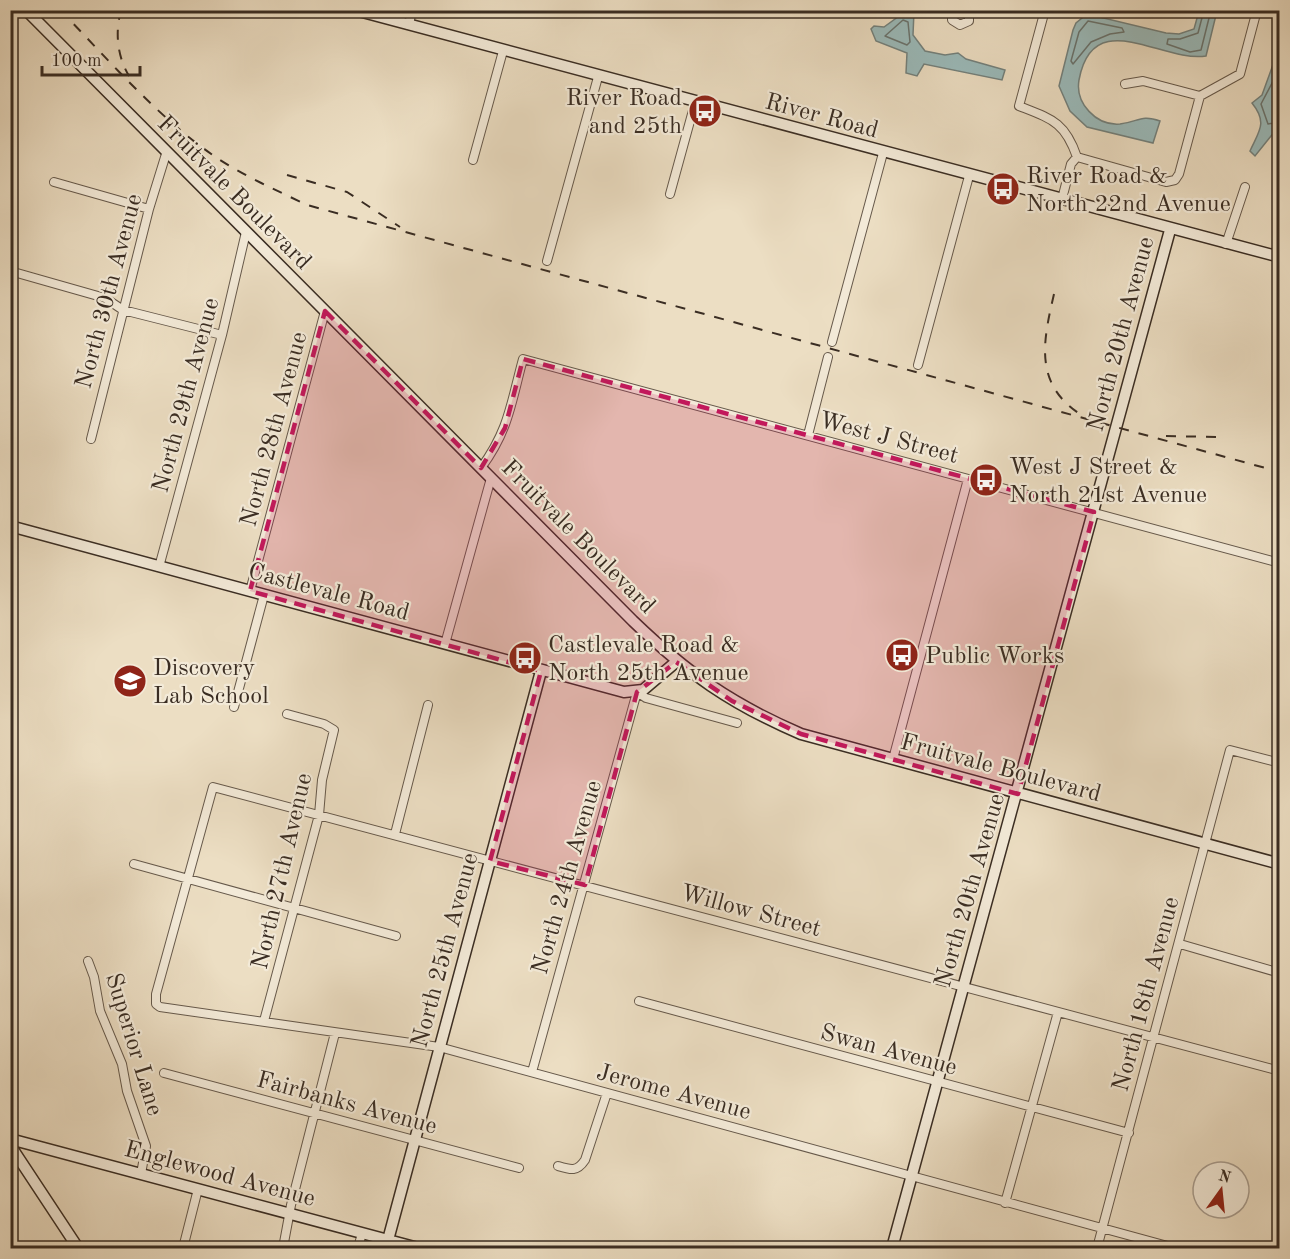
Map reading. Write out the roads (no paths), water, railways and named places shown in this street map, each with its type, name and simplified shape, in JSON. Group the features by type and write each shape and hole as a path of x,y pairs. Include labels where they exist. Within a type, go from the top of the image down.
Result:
{"street":[{"name":"Fruitvale Boulevard","path":"26,10 166,154 676,662 732,701 801,734 1280,864"},
{"name":"River Road","path":"355,10 1170,230 1280,257"},
{"path":"409,25 412,10"},
{"path":"952,10 952,20 960,25 969,21 969,10"},
{"path":"1045,10 1019,106 1061,124 1070,136 1077,157"},
{"path":"1125,84 1143,81 1200,96 1240,74 1257,10"},
{"path":"473,160 503,51"},
{"path":"547,261 598,77"},
{"path":"1077,157 1166,182 1175,180 1179,174 1200,96"},
{"path":"670,194 695,103"},
{"path":"832,342 883,153"},
{"name":"North 30th Avenue","path":"91,439 149,209 166,154"},
{"path":"1062,199 1071,164 1077,157"},
{"path":"918,365 969,176"},
{"path":"54,182 149,209"},
{"path":"1226,244 1245,187"},
{"name":"North 20th Avenue","path":"892,1248 1018,794 1170,230"},
{"name":"North 29th Avenue","path":"159,567 222,335 246,232"},
{"path":"10,271 105,298 123,309 222,335"},
{"name":"North 28th Avenue","path":"250,591 325,311"},
{"path":"808,435 828,357"},
{"name":"West J Street","path":"482,468 498,445 505,429 523,359 1280,563"},
{"path":"445,644 491,478"},
{"path":"893,759 968,479"},
{"name":"Castlevale Road","path":"10,526 542,671 624,692 638,692 646,698 737,723"},
{"path":"234,708 264,595"},
{"path":"638,692 676,662"},
{"name":"North 25th Avenue","path":"388,1240 542,671"},
{"name":"North 24th Avenue","path":"532,1072 638,692"},
{"path":"395,834 428,705"},
{"name":"North 27th Avenue","path":"264,1021 319,815 322,780 334,729 287,714"},
{"name":"North 18th Avenue","path":"1096,1248 1129,1133 1230,750 1280,763"},
{"name":"Willow Street","path":"186,880 213,787 1280,1071"},
{"path":"134,864 396,936"},
{"name":"Jerome Avenue","path":"186,880 156,994 156,1004 166,1008 439,1047 1175,1248"},
{"path":"1179,944 1280,973"},
{"name":"Superior Lane","path":"88,961 94,977 100,1011 122,1064 127,1091 146,1146 141,1174"},
{"name":"Swan Avenue","path":"639,1001 1129,1133"},
{"path":"1005,1203 1058,1012"},
{"path":"283,1248 313,1113 335,1033"},
{"name":"Fairbanks Avenue","path":"165,1073 519,1168"},
{"path":"558,1166 572,1170 580,1168 607,1093"},
{"name":"Englewood Avenue","path":"10,1139 418,1248"},
{"path":"10,1146 78,1248"},
{"path":"183,1248 198,1189"},
{"path":"358,1248 362,1233"}],"water":[{"path":"900,11 914,11 913,35 925,51 945,55 958,53 966,59 1005,70 1002,80 924,64 917,76 906,73 907,53 876,41 871,29 874,26 884,27 899,16"},
{"path":"1199,11 1217,11 1206,56 1188,56 1131,42 1114,41 1099,45 1087,57 1079,80 1080,97 1084,105 1095,117 1111,124 1144,118 1160,121 1153,143 1087,127 1070,111 1059,86 1073,30 1076,23 1087,14 1179,34 1194,29"},
{"path":"1279,48 1279,126 1255,156 1250,151 1261,122 1252,103 1262,95"}],"railway":[{"path":"60,10 135,88 195,142 239,171 307,205 1280,472"},
{"path":"121,10 118,44 129,76"},
{"path":"287,175 347,192 400,227"},
{"path":"1054,294 1045,346 1049,376 1056,391 1067,404 1083,416"},
{"path":"1166,436 1219,437"}],"place":[{"name":"River Road and 25th","path":"705,111"},
{"name":"River Road & North 22nd Avenue","path":"1003,189"},
{"name":"West J Street & North 21st Avenue","path":"986,480"},
{"name":"Public Works","path":"902,655"},
{"name":"Castlevale Road & North 25th Avenue","path":"525,658"},
{"name":"Discovery Lab School","path":"130,681"}]}
